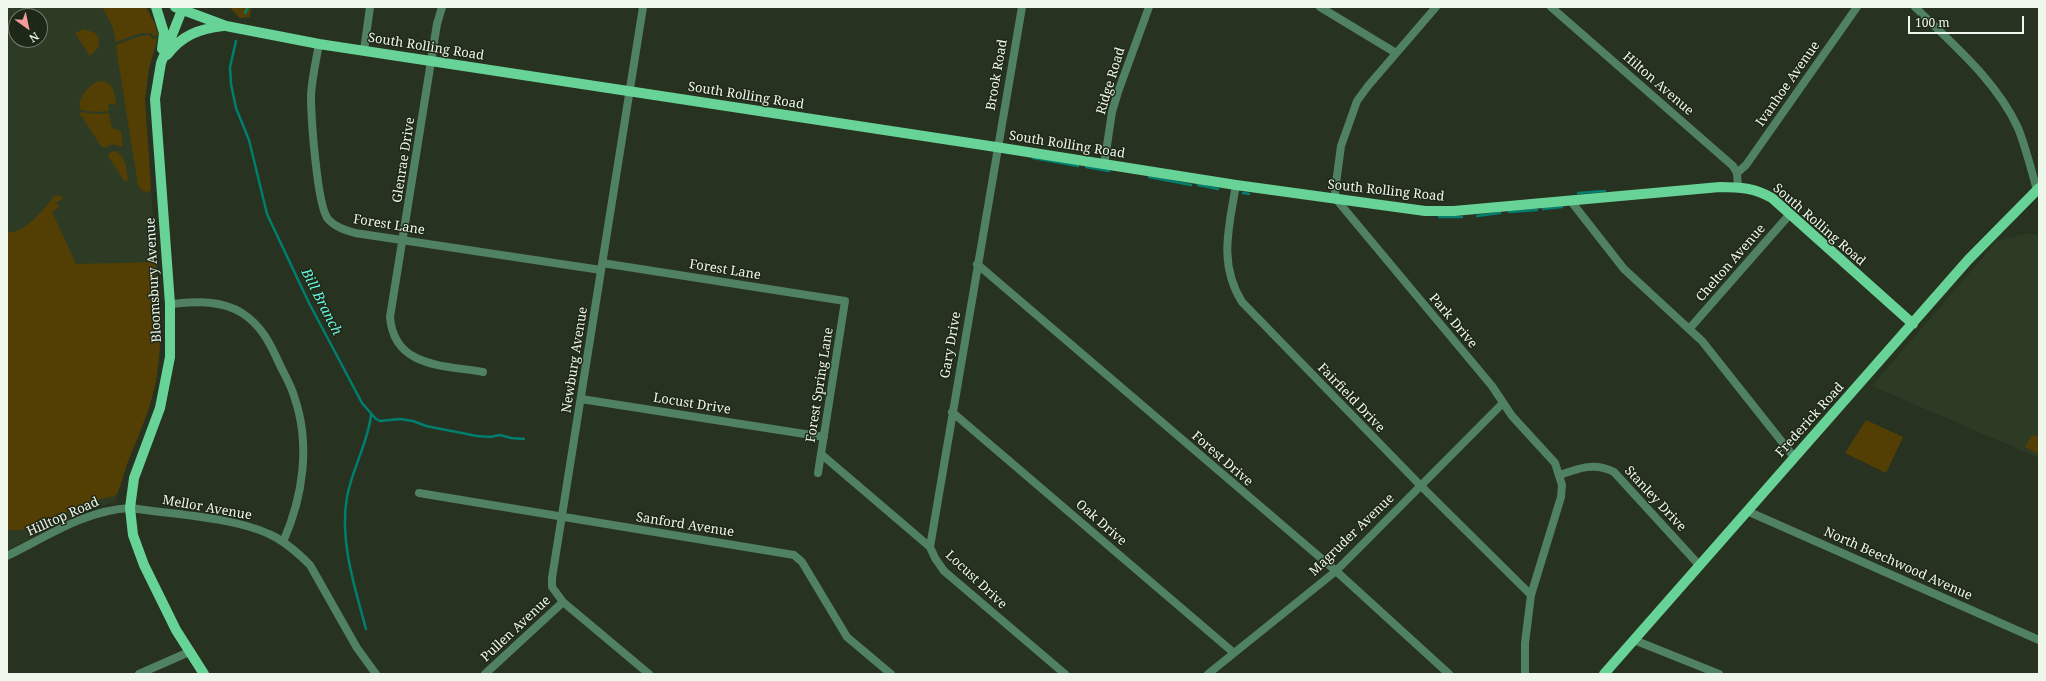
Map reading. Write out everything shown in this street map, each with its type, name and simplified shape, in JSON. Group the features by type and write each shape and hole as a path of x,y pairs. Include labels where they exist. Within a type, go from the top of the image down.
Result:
{"main road":[{"path":"156,7 164,33 161,63"},
{"name":"Bloomsbury Avenue","path":"179,8 161,63 155,99 170,304 171,339 166,383 160,408 134,478 130,508 132,528 137,548 176,630 204,674"},
{"name":"South Rolling Road","path":"179,8 226,26 319,44 1236,185 1433,211 1738,187 1761,192 1772,198 1913,324"},
{"path":"161,63 173,47 189,34 205,29 226,26"},
{"name":"Frederick Road","path":"1604,674 1968,260 2038,189"}],"street":[{"path":"364,50 370,7"},
{"name":"Glenrae Drive","path":"442,7 431,61 390,317 391,328 395,338 409,355 417,360 483,372"},
{"name":"Newburg Avenue","path":"643,7 552,578 552,587 563,602 648,674"},
{"name":"Brook Road","path":"996,147 1022,7"},
{"name":"Ridge Road","path":"1104,165 1112,112 1148,7"},
{"path":"1320,7 1396,53"},
{"path":"1336,199 1334,191 1341,146 1355,108 1368,86 1436,7"},
{"name":"Hilton Avenue","path":"1551,7 1733,166 1737,174"},
{"name":"Ivanhoe Avenue","path":"1737,174 1746,165 1857,7"},
{"path":"1915,7 1982,75 2008,110 2026,151 2038,189"},
{"name":"Forest Lane","path":"319,44 311,95 313,127 324,212 328,220 344,230 845,301"},
{"name":"Gary Drive","path":"930,547 996,147"},
{"path":"1737,174 1738,187"},
{"name":"Fairfield Drive","path":"1236,185 1226,246 1226,262 1229,276 1238,296 1251,313 1420,485 1531,595"},
{"name":"Park Drive","path":"1336,199 1492,386 1503,403 1528,434 1555,463 1560,475 1562,485 1558,510 1531,595 1526,637 1525,674"},
{"path":"1570,200 1624,269 1690,328 1702,341 1794,457"},
{"name":"Chelton Avenue","path":"1690,328 1790,214"},
{"name":"Forest Drive","path":"977,264 1336,571 1450,674"},
{"name":"Forest Spring Lane","path":"818,473 845,301"},
{"path":"170,304 207,302 229,307 242,313 254,322 264,333 273,348 294,395 302,428 304,448 297,505 283,542"},
{"name":"Locust Drive","path":"581,399 824,437"},
{"name":"Magruder Avenue","path":"1208,674 1336,571 1503,403"},
{"name":"Oak Drive","path":"952,412 1234,653"},
{"name":"Locust Drive","path":"821,454 930,547 935,558 944,571 1065,674"},
{"name":"Stanley Drive","path":"1560,475 1588,466 1606,468 1614,472 1700,566"},
{"name":"Sanford Avenue","path":"419,493 794,555 802,562 847,637 891,674"},
{"name":"Mellor Avenue","path":"130,508 244,525 269,534 283,542 299,554 310,565 357,648 376,674"},
{"name":"Hilltop Road","path":"7,556 89,516 110,510 130,508"},
{"name":"North Beechwood Avenue","path":"1747,511 2039,640"},
{"name":"Pullen Avenue","path":"485,674 563,602"},
{"path":"1634,640 1719,674"},
{"path":"139,674 189,652"}],"shaded area":[{"path":"7,7 145,7 155,25 158,35 157,44 149,68 145,99 160,321 160,351 152,398 122,476 116,502 93,508 7,550"},
{"path":"102,7 146,7 155,24 158,35 153,36 152,33 141,33 116,42 112,25"},
{"path":"232,7 251,7 250,17 240,18 231,9"},
{"path":"84,29 95,33 99,38 98,48 90,56 75,33"},
{"path":"150,35 151,38 157,39 149,68 145,99 151,189 148,193 141,190 138,185 116,47 118,44 141,36"},
{"path":"101,81 109,84 113,89 116,105 108,103 109,111 96,112 81,110 79,103 85,92 90,86"},
{"path":"81,112 97,114 109,113 112,128 121,131 123,147 112,144 104,148 101,146 80,114"},
{"path":"115,151 119,153 125,162 128,179 125,182 108,156 109,153"},
{"path":"61,195 63,199 56,202 59,207 52,212 76,264 156,262 160,333 157,375 145,418 115,496 104,498 23,530 7,530 7,232 14,232 27,225 34,220 54,196"},
{"path":"2029,233 2039,236 2039,458 1872,386 1997,241"},
{"path":"1866,420 1903,437 1886,473 1845,453"},
{"path":"2032,435 2039,437 2039,454 2025,447"}],"waterway":[{"name":"Bill Branch","path":"245,13 248,7"},
{"name":"Bill Branch","path":"236,41 230,67 231,84 236,108 249,140 267,214 309,303 362,403 376,419 380,421 400,419 413,421 426,426 477,436 490,437 500,435 524,439"},
{"path":"1033,158 1078,166"},
{"path":"1086,167 1109,171"},
{"path":"1149,177 1191,185"},
{"path":"1198,185 1218,189"},
{"path":"1578,193 1605,191"},
{"path":"1243,193 1249,194"},
{"path":"1543,209 1562,207"},
{"path":"1509,212 1537,210"},
{"path":"1477,216 1500,213"},
{"path":"1439,217 1462,217"},
{"path":"366,629 349,564 345,530 345,513 349,487 367,436 371,415"}]}
